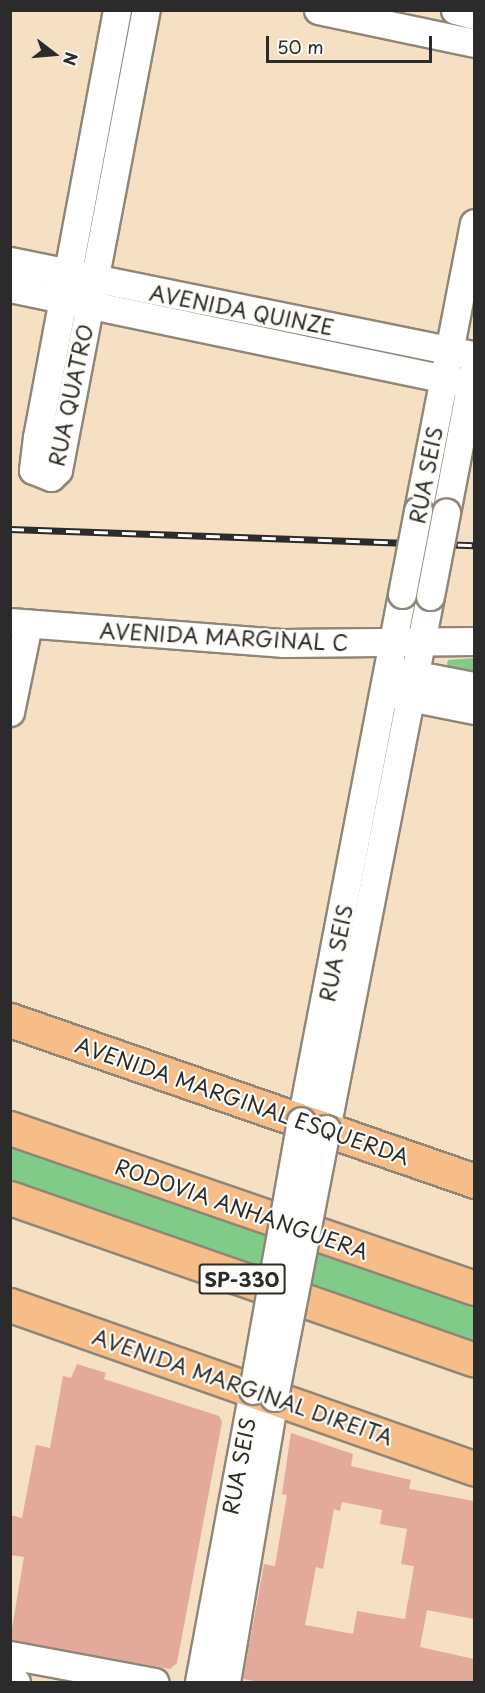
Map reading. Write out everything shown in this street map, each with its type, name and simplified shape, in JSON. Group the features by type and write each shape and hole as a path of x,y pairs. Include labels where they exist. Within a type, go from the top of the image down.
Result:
{"main road":[{"name":"AVENIDA MARGINAL ESQUERDA","path":"10,1020 474,1181"},
{"name":"RODOVIA ANHANGUERA","path":"10,1128 474,1288"},
{"name":"SP-330","path":"10,1198 474,1360"},
{"name":"AVENIDA MARGINAL DIREITA","path":"10,1305 474,1468"}],"street":[{"name":"RUA QUATRO","path":"117,10 65,286 50,440 92,292 146,10"},
{"path":"318,10 474,43"},
{"path":"455,10 474,15"},
{"name":"RUA SEIS","path":"313,1125 412,686 446,513 463,375 462,353 474,223"},
{"name":"AVENIDA QUINZE","path":"10,261 65,286 463,375"},
{"name":"AVENIDA QUINZE","path":"10,288 65,286"},
{"name":"AVENIDA QUINZE","path":"92,292 462,353"},
{"name":"RUA SEIS","path":"199,1683 263,1393 313,1125 386,681 418,511 463,375"},
{"path":"10,712 19,623"},
{"name":"AVENIDA MARGINAL C","path":"19,623 284,643 474,641"},
{"path":"386,681 412,686 474,710"},
{"path":"412,686 474,686"},
{"name":"RUA SEIS","path":"226,1683 263,1393"},
{"path":"10,1655 154,1683"},
{"path":"10,1681 16,1683"}],"green space":[{"path":"474,658 474,674 446,668 448,660"},
{"path":"11,1141 474,1303 474,1345 11,1184"}],"building":[{"path":"77,1364 106,1373 104,1379 219,1416 222,1422 177,1663 170,1669 10,1640 24,1557 10,1555 10,1515 22,1518 36,1445 50,1448 63,1376 71,1378"},
{"path":"291,1433 353,1454 351,1466 411,1480 409,1489 474,1501 474,1619 427,1610 420,1647 474,1659 474,1683 263,1683 243,1679 264,1564 275,1566 287,1495 282,1494","holes":["342,1502 382,1510 380,1524 407,1529 401,1564 414,1566 405,1619 357,1611 353,1634 305,1625 316,1567 323,1569 334,1509 340,1511"]}],"railway":[{"path":"10,529 474,545"}]}
